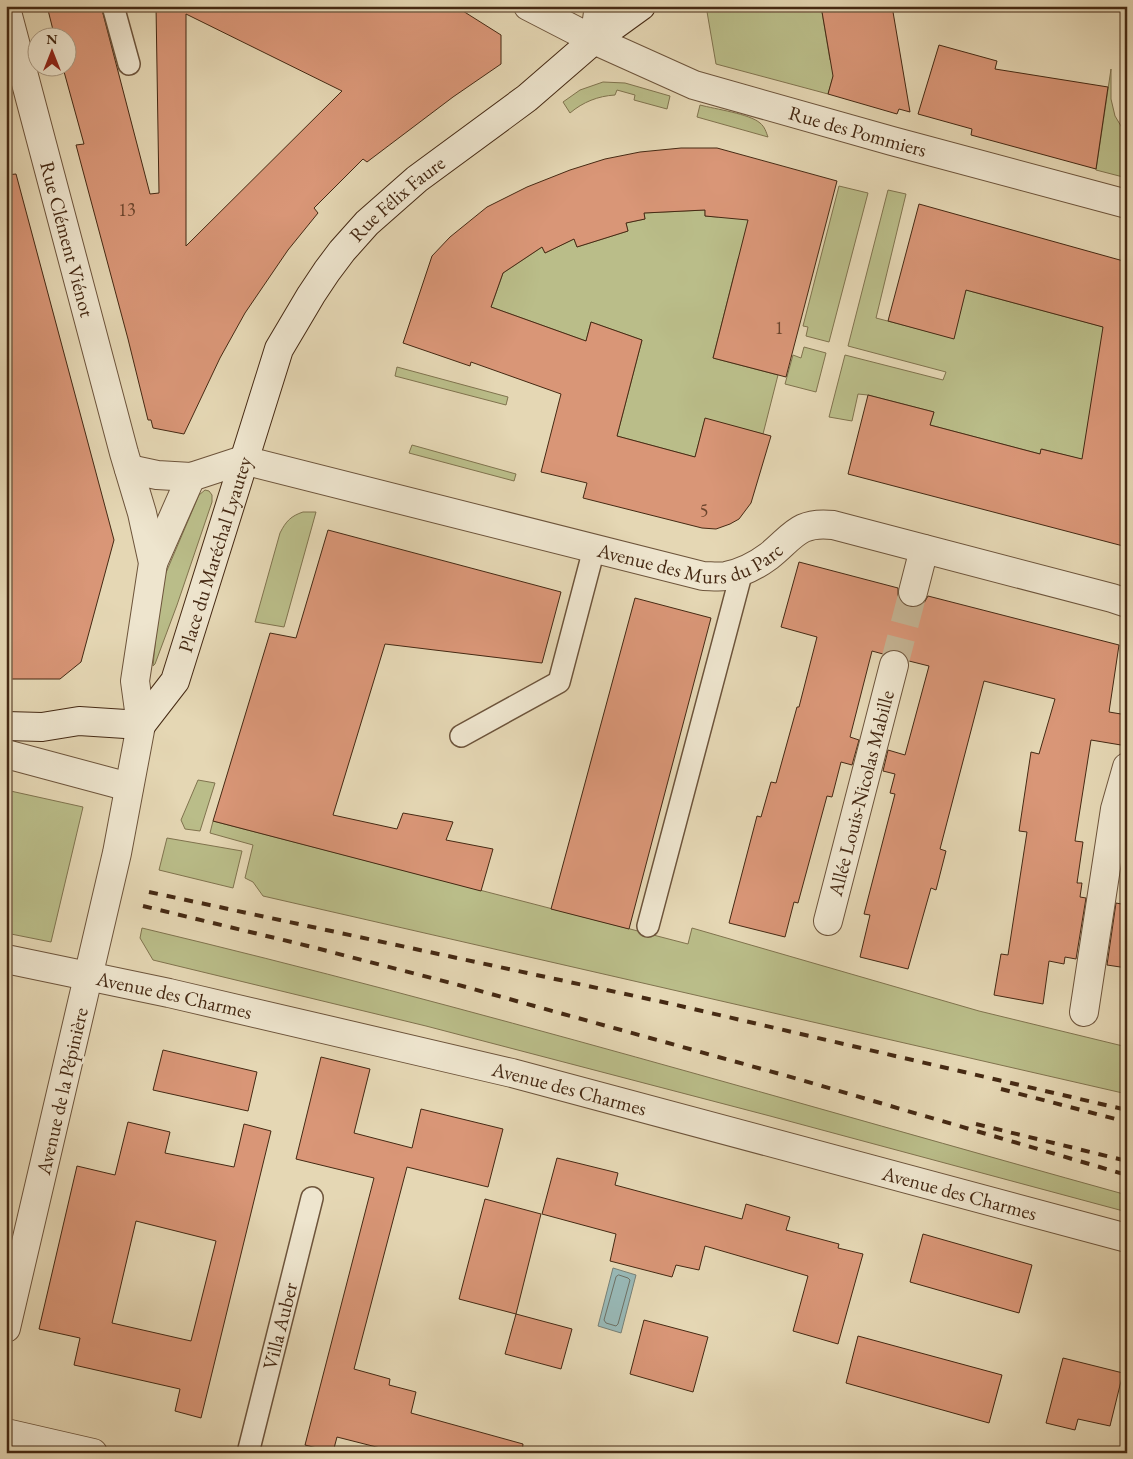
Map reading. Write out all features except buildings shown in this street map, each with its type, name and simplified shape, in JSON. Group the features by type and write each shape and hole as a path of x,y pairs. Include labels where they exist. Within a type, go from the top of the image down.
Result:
{"street":[{"name":"Rue des Pommiers","path":"528,6 594,40 694,85 892,141 1127,204"},
{"path":"594,40 600,6"},
{"name":"Rue Félix Faure","path":"243,460 279,349 311,295 342,251 368,223 417,179 527,98 594,40 641,6"},
{"name":"Rue Clément Viénot","path":"8,18 142,514 152,562 135,681 141,725 117,853"},
{"name":"Place du Maréchal Lyautey","path":"152,562 191,476 243,460"},
{"name":"Place du Maréchal Lyautey","path":"141,725 175,681 243,460"},
{"name":"Avenue des Murs du Parc","path":"243,460 703,576 726,576 742,571 768,556 799,530 821,524 849,529 1127,603"},
{"path":"129,469 156,475 191,476"},
{"path":"913,592 924,549"},
{"name":"Allée Louis-Nicolas Mabille","path":"828,921 894,665"},
{"path":"6,726 42,727 79,721 141,725"},
{"path":"6,754 129,787"},
{"path":"1084,1012 1115,809 1127,767"},
{"name":"Avenue de la Pépinière","path":"6,1328 117,853"},
{"name":"Avenue des Charmes","path":"6,959 321,1028 521,1075 1127,1238"},
{"path":"6,1433 93,1453"}],"lane":[{"path":"113,6 129,64"},
{"path":"461,736 559,682 594,549"},
{"path":"648,926 742,571"},
{"name":"Villa Auber","path":"248,1453 312,1198"}],"green space":[{"path":"706,6 821,6 830,60 837,63 828,94 716,64"},
{"path":"1111,69 1111,99 1115,116 1127,136 1127,178 1096,170"},
{"path":"603,82 625,83 670,96 667,109 634,100 635,95 617,90 615,95 591,100 570,113 563,102 580,90"},
{"path":"700,105 741,114 755,120 763,126 768,137 697,117"},
{"path":"839,186 868,193 829,342 806,336 808,327 803,326"},
{"path":"888,190 906,194 876,318 953,338 966,290 1111,329 1088,461 1042,449 1040,454 930,425 934,412 868,395 858,394 852,421 829,417 845,355 943,380 946,372 848,346"},
{"path":"705,210 705,216 718,217 719,212 761,223 738,259 713,358 778,375 763,434 705,419 695,457 617,436 642,340 591,322 586,341 491,307 503,273 542,247 545,253 574,239 577,247 628,231 626,223 645,219 644,213"},
{"path":"804,347 826,353 816,392 785,384 793,355 801,358"},
{"path":"397,367 508,397 506,405 395,376"},
{"path":"412,445 516,474 514,481 409,453"},
{"path":"205,490 209,491 212,495 212,502 177,605 153,666 158,614 165,575 199,495"},
{"path":"303,512 316,512 284,627 255,622 280,533 289,520"},
{"path":"198,780 215,783 200,831 185,829 181,820"},
{"path":"6,790 83,807 51,942 6,933"},
{"path":"213,821 688,944 692,928 979,1011 1127,1047 1127,1094 263,896 253,882 245,878 253,845 210,833"},
{"path":"167,838 242,851 233,888 159,870"},
{"path":"142,928 266,958 513,1023 1127,1195 1127,1212 426,1026 153,960 140,938"}],"water":[{"path":"613,1268 636,1275 621,1333 598,1326"}],"tunnel":[{"path":"894,665 913,592"}],"railway":[{"path":"149,892 672,1004 1127,1110"},
{"path":"143,906 455,984 798,1079 1127,1175"},
{"path":"1001,1089 1127,1122"},
{"path":"976,1124 1127,1161"}]}
